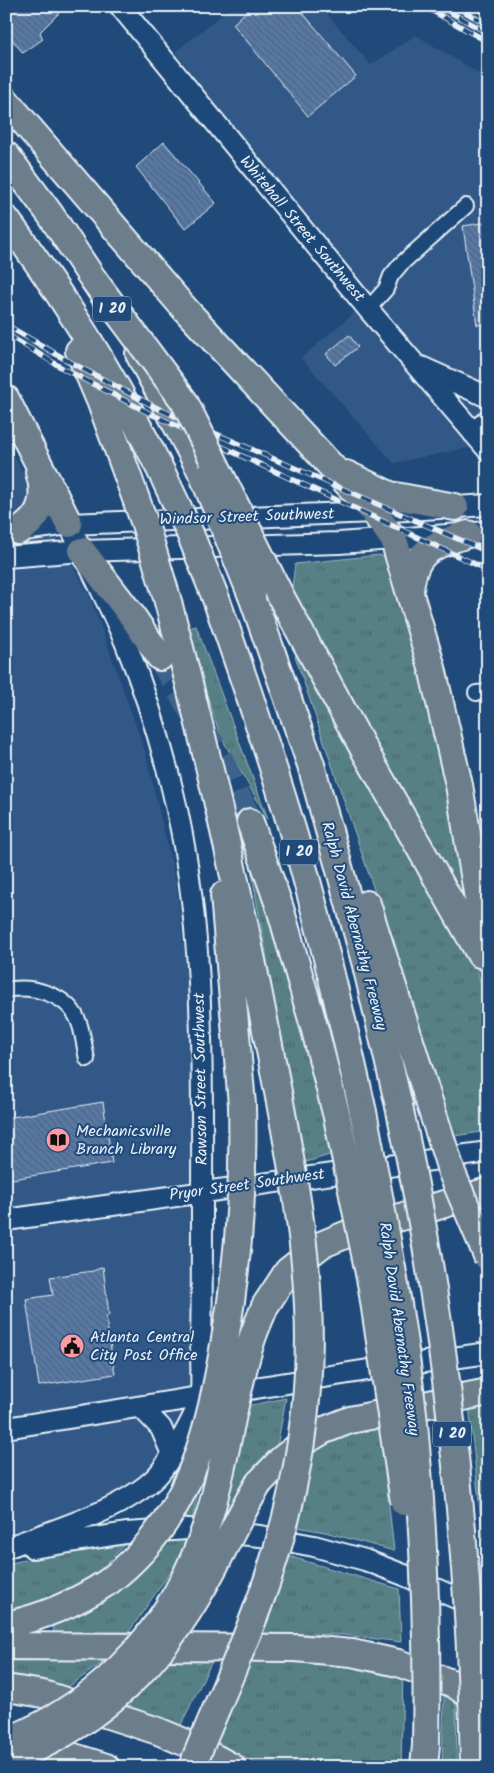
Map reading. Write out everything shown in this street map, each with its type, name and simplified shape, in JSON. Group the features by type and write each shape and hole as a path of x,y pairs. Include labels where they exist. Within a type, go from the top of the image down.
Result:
{"highway":[{"path":"6,101 185,309 374,512 394,540 432,668 459,785 488,958"},
{"name":"Ralph David Abernathy Freeway","path":"6,155 50,214 93,279 148,369 202,473 252,596 311,765 366,965 399,1106 432,1278 449,1406 462,1534 469,1625 474,1767"},
{"name":"Ralph David Abernathy Freeway","path":"6,220 57,292 138,424 162,473 214,596 263,734 304,869 338,1002 380,1197 395,1284 414,1422 427,1658 424,1767"},
{"path":"93,279 184,401 280,595 488,968"},
{"path":"57,292 145,524 167,598 194,702 237,883 294,1179 305,1264 308,1343 304,1420 284,1524 268,1578 248,1632 192,1767"},
{"path":"6,399 69,524"},
{"path":"12,532 30,523 36,516 42,501 42,485 35,456"},
{"path":"326,461 354,478 390,495 454,507"},
{"path":"410,592 411,576 421,556 441,543 478,533"},
{"path":"82,551 132,616 160,658"},
{"path":"311,765 355,865 452,1173 488,1258"},
{"path":"6,1625 63,1608 108,1582 135,1561 146,1549 172,1511 193,1467 210,1417 233,1291 242,1207 244,1159 238,1040 215,795"},
{"path":"250,822 280,908 315,1030 337,1117 372,1288 427,1658"},
{"path":"6,1741 28,1733 55,1718 102,1685 124,1665 162,1619 179,1592 192,1565 209,1517 250,1345 265,1306 288,1271 321,1245 357,1230 488,1191"},
{"path":"6,1762 58,1738 84,1721 128,1687 146,1668 176,1631 198,1595 259,1483 282,1458 305,1441 341,1423 488,1392"},
{"path":"6,1646 295,1648 352,1652 398,1662 454,1684 488,1709"},
{"path":"6,1688 44,1694 158,1732 191,1745 232,1767"},
{"path":"6,1741 58,1752 106,1767"}],"main road":[{"name":"Whitehall Street Southwest","path":"120,6 416,365 481,426 488,450"},
{"path":"416,365 488,397"},
{"name":"Windsor Street Southwest","path":"12,532 69,524 374,512 488,505"},
{"name":"Rawson Street Southwest","path":"6,1548 65,1526 131,1497 158,1475 194,1414 200,1397 202,1192 199,958 195,918 182,833 162,751 139,678 109,607 69,524"},
{"name":"Windsor Street Southwest","path":"6,557 82,551 339,544 478,533"},
{"name":"Pryor Street Southwest","path":"6,1220 488,1152"},
{"path":"6,1428 488,1353"},
{"path":"141,1407 161,1428 172,1454"},
{"path":"6,1552 126,1533 188,1529 260,1536 314,1546 364,1560 404,1575 488,1612"}],"street":[{"path":"368,309 386,290 391,276 401,264 466,206"},
{"path":"6,990 42,991 64,1002 78,1019 87,1059"}],"shaded area":[{"path":"233,6 320,6 371,65 416,35 488,79 488,432 484,433 368,296 175,52"},
{"path":"361,307 473,447 394,463 301,358"},
{"path":"6,444 91,599 145,751 176,882 190,999 198,1330 191,1406 167,1450 124,1497 6,1542"}],"green space":[{"path":"380,555 387,559 437,718 472,930 291,595 295,564"},
{"path":"196,626 268,819 221,737 184,629"},
{"path":"301,654 475,960 488,1013 488,1131 454,1136 383,916 295,656"},
{"path":"250,863 282,946 333,1154 303,1163"},
{"path":"286,1398 277,1447 220,1526 242,1407"},
{"path":"488,1401 488,1589 469,1405"},
{"path":"380,1424 394,1551 325,1532 297,1527 311,1448 328,1438"},
{"path":"204,1466 189,1534 175,1565 129,1632 54,1633 52,1620 111,1586"},
{"path":"131,1538 86,1585 21,1612 6,1613 6,1564"},
{"path":"288,1556 399,1589 401,1642 344,1635 261,1633"},
{"path":"160,1657 213,1659 180,1727 115,1701"},
{"path":"250,1659 290,1659 403,1672 401,1767 262,1767 214,1741"},
{"path":"106,1660 67,1688 6,1677 6,1661"},
{"path":"444,1694 456,1701 457,1767 442,1767"}],"building":[{"path":"6,6 55,6 60,12 40,32 43,39 23,53 6,32"},
{"path":"252,6 297,6 356,76 308,116 233,24"},
{"path":"164,142 216,203 185,229 136,167"},
{"path":"488,222 488,323 477,325 463,226"},
{"path":"349,335 358,347 335,365 326,354"},
{"name":"Mechanicsville Branch Library","path":"103,1102 112,1163 6,1180 6,1118"},
{"name":"Atlanta Central City Post Office","path":"103,1267 109,1314 106,1318 115,1374 39,1386 26,1299 53,1295 50,1277 93,1271"}],"tunnel":[{"path":"160,657 220,759 250,822"}],"railway":[{"path":"424,6 488,42"},
{"path":"439,6 488,33"},
{"path":"455,6 481,21"},
{"path":"6,325 70,362 161,410 488,552"},
{"path":"6,334 64,369 151,414 488,570"}],"place":[{"name":"Mechanicsville Branch Library","path":"58,1140"},
{"name":"Atlanta Central City Post Office","path":"72,1346"}]}
